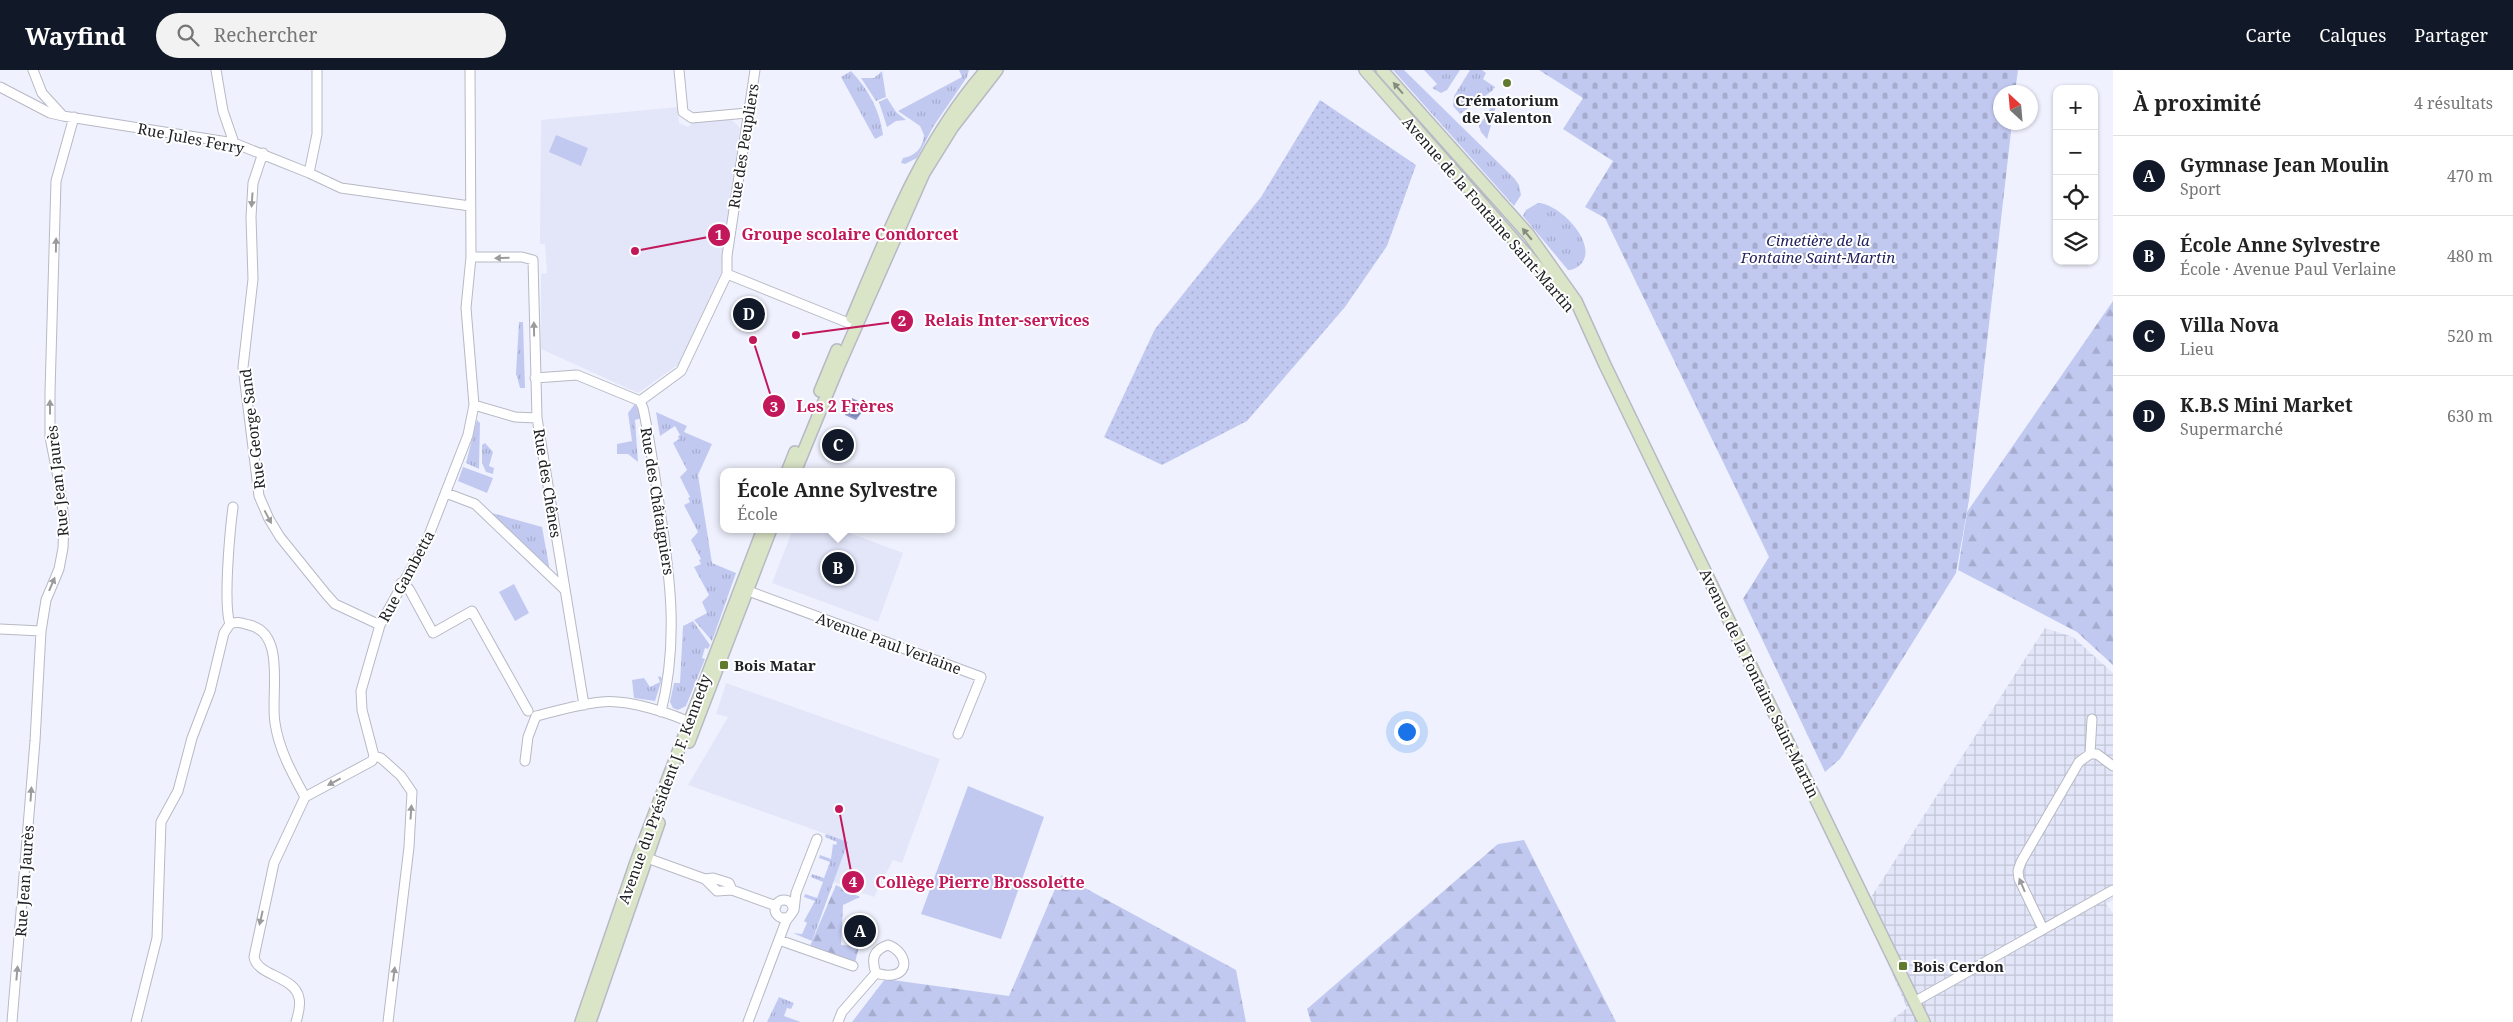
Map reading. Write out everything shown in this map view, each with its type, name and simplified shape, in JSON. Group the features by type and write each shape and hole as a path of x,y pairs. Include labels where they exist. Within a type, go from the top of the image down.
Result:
{"main road":[{"path":"797,468 853,324 918,168 945,123 986,70"},
{"path":"789,468 830,366 853,324 924,173 952,128 997,70"},
{"name":"Avenue de la Fontaine Saint-Martin","path":"1365,70 1476,194 1566,299 1605,365"},
{"name":"Avenue de la Fontaine Saint-Martin","path":"1382,70 1529,235 1576,301 1605,365 1924,1022"},
{"path":"1476,194 1501,218 1507,219 1512,216"},
{"name":"Avenue du Président J. F. Kennedy","path":"581,1022 636,862 692,723 743,589 762,533"},
{"name":"Avenue du Président J. F. Kennedy","path":"743,589 769,533"},
{"name":"Avenue du Président J. F. Kennedy","path":"590,1022 692,723"}],"street":[{"path":"33,70 42,93 63,116"},
{"path":"216,70 223,111 234,142"},
{"path":"309,172 317,134 317,70"},
{"name":"Rue Gambetta","path":"374,756 362,710 360,691 380,625 401,583 427,540 446,493 468,435 474,405 466,308 471,257 470,70"},
{"path":"679,70 684,112 692,118 747,113"},
{"name":"Rue des Peupliers","path":"640,401 681,371 727,274 727,256 747,113 755,70"},
{"name":"Rue Jules Ferry","path":"0,86 50,113 234,142 309,172 341,188 470,206"},
{"name":"Rue Jean Jaurès","path":"12,1022 35,741 41,631 46,600 63,554 64,520 50,437 50,392 56,181 74,117"},
{"name":"Rue George Sand","path":"263,153 253,183 251,217 253,279 243,368 259,496 269,519 280,537 335,604 380,625"},
{"name":"Rue des Chênes","path":"471,257 522,257 533,260 537,418 584,705"},
{"path":"727,274 853,324"},
{"path":"535,378 577,375 640,401"},
{"name":"Rue des Châtaigniers","path":"640,401 647,426 670,572 673,607 668,682 661,712"},
{"path":"474,405 515,417 537,418"},
{"path":"446,493 475,504 565,590"},
{"path":"230,624 228,614 229,568 233,507"},
{"path":"401,583 409,589 433,633 472,611 528,711"},
{"name":"Avenue Paul Verlaine","path":"743,589 981,678 958,734"},
{"path":"136,1022 157,938 161,822 178,791 192,738 210,691 224,633 230,624 236,622 258,627 266,635 275,666 272,702 281,751 305,797"},
{"path":"0,629 41,631"},
{"path":"525,762 528,737 536,716 603,702 628,704 661,712 692,723"},
{"path":"2090,754 2092,719"},
{"path":"2042,929 2019,879 2018,871 2021,862 2079,762 2090,754 2103,757 2113,766"},
{"path":"296,1022 300,1006 297,992 287,982 256,964 254,957 274,863 305,797 372,761 374,756 381,758 401,776 412,792 409,847 388,1022"},
{"path":"748,1022 786,921 792,914 796,893 817,839"},
{"path":"647,858 705,880 717,891 732,890 776,906"},
{"path":"1914,1002 2113,890"},
{"path":"792,914 786,917 780,916 776,906 780,901 786,900 796,893"},
{"path":"786,900 793,907 792,914"},
{"path":"779,940 853,966"},
{"path":"838,1022 842,1012 876,973"}],"shaded area":[{"path":"678,107 679,123 688,127 694,122 731,119 740,128 721,273 679,364 638,393 541,349 541,274 547,273 545,244 540,244 541,120"},
{"path":"791,533 850,533 903,553 878,622 772,583"},
{"path":"2045,628 2073,637 2113,673 2113,900 2106,904 2113,913 2113,1022 1889,1022 1907,1008 1864,908"},
{"path":"726,683 940,759 902,863 893,860 874,897 833,882 848,842 688,785 728,717 716,714"}],"green space":[{"path":"959,70 969,70 967,77 933,127 917,158 905,164 901,163 903,158 918,151 924,135 920,126 898,111 962,77"},
{"path":"1393,70 1404,70 1514,178 1519,185 1521,195 1514,206"},
{"path":"1424,70 1460,70 1447,90 1441,93 1432,88 1437,84"},
{"path":"1470,70 1482,70 1486,73 1483,79 1495,87 1460,114 1453,106 1454,96"},
{"name":"Cimetière de la Fontaine Saint-Martin","path":"1539,70 2018,70 2016,85 1993,85 1993,130 2011,130 1969,500 1956,573 1840,759 1825,772 1743,599 1769,557 1605,218 1585,207 1613,161 1563,129 1583,98"},
{"path":"851,71 868,93 879,117 883,135 875,139 841,77"},
{"path":"882,71 886,97 876,101 861,78 874,78"},
{"path":"887,98 896,112 906,120 896,121 887,127 879,102"},
{"path":"1497,98 1494,114 1487,139 1479,126"},
{"path":"1320,100 1416,165 1387,246 1345,307 1247,421 1162,465 1104,437 1155,329 1261,197"},
{"path":"556,135 588,148 581,166 549,152"},
{"path":"1538,203 1547,205 1566,217 1581,236 1585,246 1585,256 1581,264 1576,268 1568,270 1523,216 1526,210"},
{"path":"2113,301 2113,665 2077,632 1958,570 1967,512"},
{"path":"519,322 523,322 525,388 520,388 516,373"},
{"path":"635,404 642,418 635,420 638,462 628,454 617,454 617,444 632,441 628,413"},
{"path":"656,412 687,426 684,432 712,444 698,475 712,563 736,573 712,641 694,620 707,613 702,602 709,595 694,567 701,564 699,560 701,559 691,540 698,532 684,505 690,502 688,498 690,497 680,477 687,470 673,443 679,439 678,436 680,435 675,426 660,436"},
{"path":"477,420 480,423 479,469 466,463"},
{"path":"485,443 493,452 489,466 494,468 493,474 486,472 482,463 482,445"},
{"path":"463,467 493,478 487,493 458,481"},
{"path":"492,513 542,527 550,571 492,516"},
{"path":"514,584 529,613 515,621 499,592"},
{"path":"693,621 710,645 708,649 705,648 702,658 705,659 686,706 678,710 673,708 670,702 674,683 680,683 683,626"},
{"path":"660,676 662,679 655,701 634,698 632,680 644,678 650,687 660,682 658,677"},
{"path":"968,786 1044,817 1001,939 921,914"},
{"path":"826,834 848,842 812,941 793,933 802,934 807,923 804,921 815,901 804,897 805,894 817,898 823,882 811,877 812,874 824,878 830,862 819,858 820,855 831,859 833,844 836,845 837,842 825,837"},
{"path":"1524,840 1616,1022 1311,1022 1307,1009 1498,844"},
{"path":"1061,875 1236,970 1246,1022 852,1022 885,979 1009,996"},
{"path":"836,885 860,897 843,905 841,945 859,946 855,963 810,946"},
{"path":"779,997 794,1003 791,1009 787,1008 784,1016 801,1022 767,1022"}],"water":[{"path":"852,398 864,404 865,408 856,420 845,415 848,403"}],"place":[{"name":"Crématorium de Valenton","path":"1507,83"},
{"name":"Groupe scolaire Condorcet","path":"635,251"},
{"name":"K.B.S Mini Market","path":"749,314"},
{"name":"Relais Inter-services","path":"796,335"},
{"name":"Les 2 Frères","path":"753,340"},
{"name":"Villa Nova","path":"838,445"},
{"name":"École Anne Sylvestre","path":"838,568"},
{"name":"Bois Matar","path":"724,665"},
{"name":"Collège Pierre Brossolette","path":"839,809"},
{"name":"Gymnase Jean Moulin","path":"860,931"},
{"name":"Bois Cerdon","path":"1903,966"}]}
